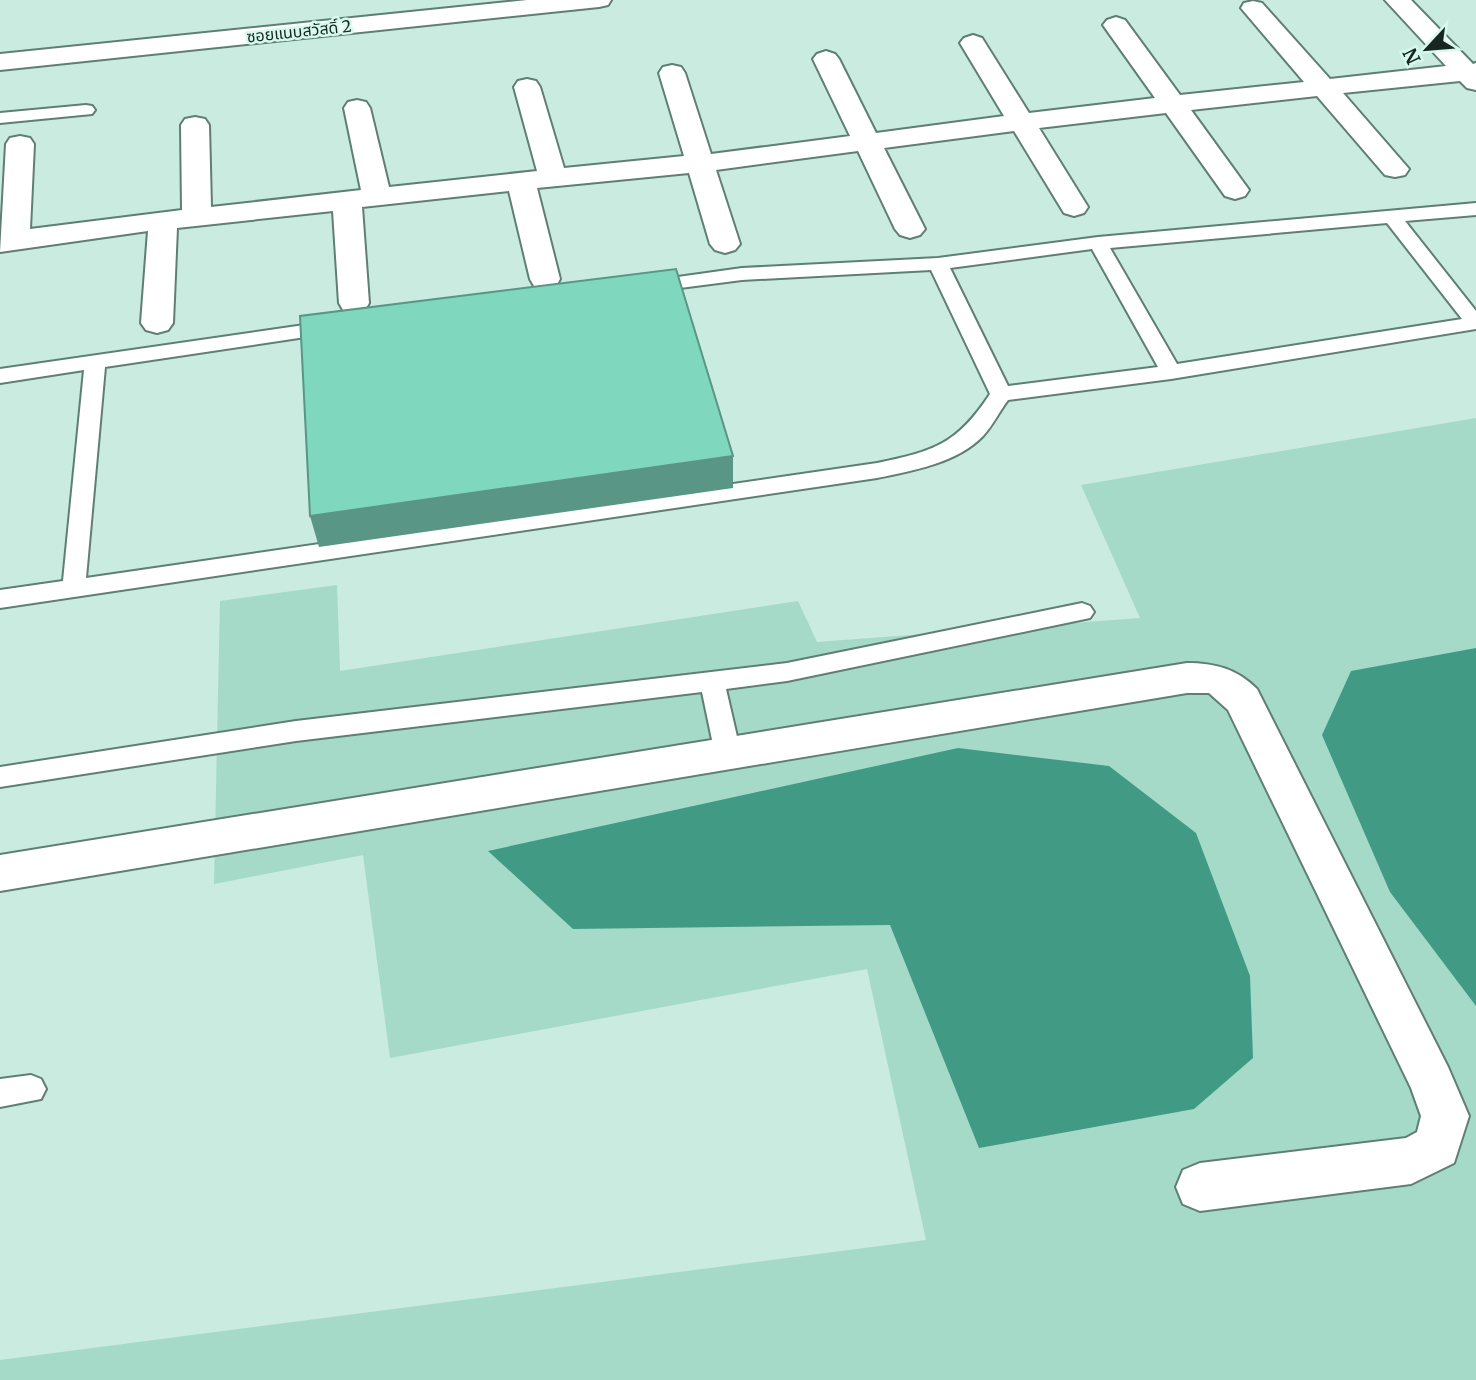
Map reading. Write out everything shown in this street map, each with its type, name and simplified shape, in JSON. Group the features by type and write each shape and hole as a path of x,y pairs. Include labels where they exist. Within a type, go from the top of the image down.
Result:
{"street":[{"name":"ซอยแนบสวัสดิ์ 2","path":"0,62 599,0"},
{"path":"1397,0 1473,75"},
{"path":"1253,8 1395,169"},
{"path":"1116,25 1236,190"},
{"path":"974,43 1074,207"},
{"path":"826,59 910,229"},
{"path":"672,73 726,244"},
{"path":"19,144 8,241 552,177 702,163 1173,104 1473,75"},
{"path":"527,87 552,177"},
{"path":"357,108 377,197"},
{"path":"195,125 197,218"},
{"path":"521,181 545,279"},
{"path":"348,200 352,314"},
{"path":"157,323 163,223"},
{"path":"0,873 1186,678 1208,677 1227,683 1243,700 1432,1082 1445,1116 1437,1147 1411,1161 1200,1187"}],"lane":[{"path":"0,118 86,110"},
{"path":"634,288 743,274 938,264 1098,243 1476,209"},
{"path":"0,598 886,468 937,454 973,433 1001,394 1171,372 1476,323 1393,218"},
{"path":"1098,243 1171,372"},
{"path":"938,264 1001,394"},
{"path":"0,376 95,362 352,314"},
{"path":"74,588 95,362"},
{"path":"0,776 296,731 712,682 860,660 1083,612"},
{"path":"712,682 728,754"},
{"path":"0,1093 31,1089"}],"shaded area":[{"path":"1476,418 1476,1380 0,1380 0,1360 926,1240 867,969 390,1058 363,855 214,884 220,601 337,585 340,671 798,601 817,642 1140,618 1081,485"},
{"path":"1476,648 1476,1006 1390,892 1322,735 1351,671"},
{"path":"958,748 1109,766 1196,833 1250,976 1253,1058 1194,1109 979,1148 890,925 573,929 488,851"}],"building":[{"path":"676,269 733,456 310,516 300,316"}]}
